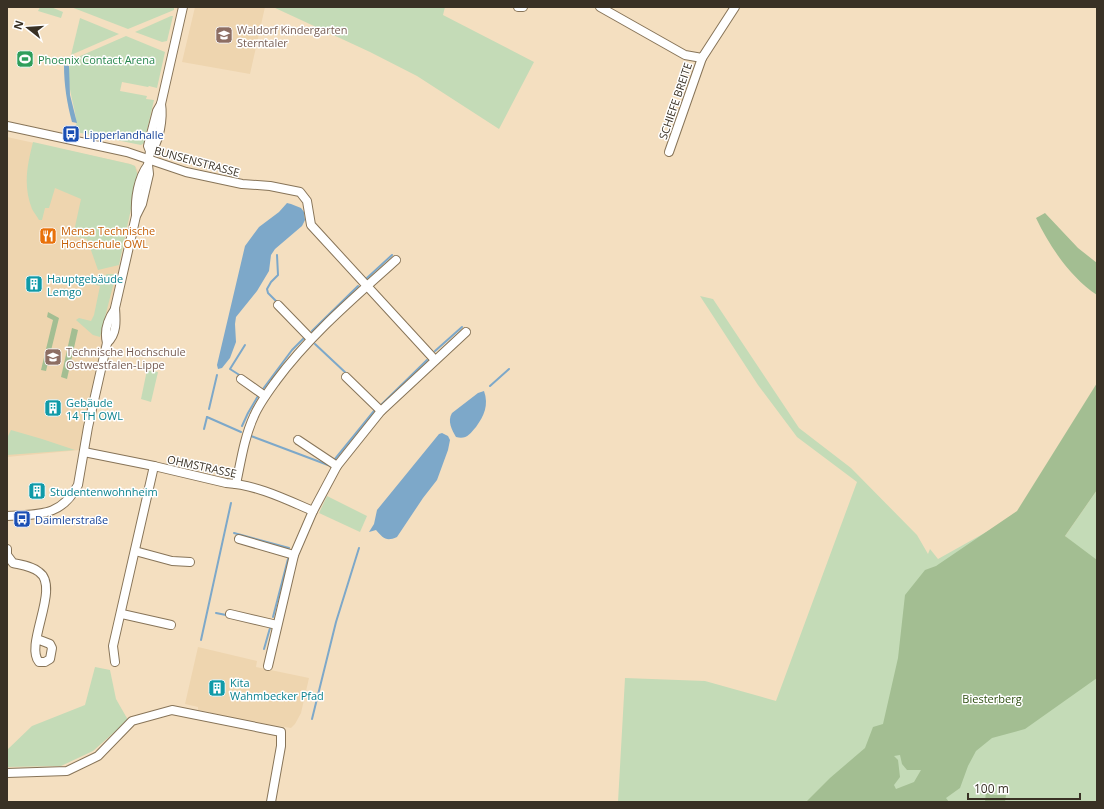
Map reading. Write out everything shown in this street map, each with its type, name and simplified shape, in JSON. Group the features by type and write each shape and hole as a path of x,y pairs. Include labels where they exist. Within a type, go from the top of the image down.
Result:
{"street":[{"path":"7,516 47,512 65,504 78,485 107,343 105,336 109,318 115,308 136,216 135,204 142,172 149,159 148,146 157,111 161,104 183,7"},
{"path":"518,7 523,7"},
{"name":"SCHIEFE BREITE","path":"600,7 685,56 702,58"},
{"name":"SCHIEFE BREITE","path":"669,152 702,58 735,7"},
{"name":"BUNSENSTRASSE","path":"7,126 127,152 186,172 242,184 270,186 300,192 307,201 311,225 367,287"},
{"path":"236,484 248,431 254,414 285,369 311,339 396,260"},
{"path":"367,287 435,360"},
{"path":"278,305 311,339"},
{"path":"268,666 294,555 313,511 337,466 381,411 466,332"},
{"path":"346,377 381,411"},
{"path":"241,379 266,396"},
{"path":"298,440 337,466"},
{"name":"OHMSTRASSE","path":"84,452 270,492 313,511"},
{"path":"115,662 114,646 154,466"},
{"path":"239,538 294,555"},
{"path":"7,549 7,555 13,563 33,568 41,572 47,584 37,639"},
{"path":"135,551 172,561 190,562"},
{"path":"122,614 171,626"},
{"path":"230,614 277,625"},
{"path":"7,773 67,771 98,756 132,721 172,710 281,732 280,753 271,802"}],"shaded area":[{"name":"Waldorf Kindergarten Sterntaler","path":"195,7 265,7 250,74 182,62"},
{"name":"Technische Hochschule Ostwestfalen-Lippe","path":"7,137 130,164 135,166 138,171 80,450 7,457"},
{"path":"198,647 257,661 256,667 309,678 301,713 295,724 291,728 210,715 210,712 198,710 198,707 185,704"}],"green space":[{"path":"40,7 51,7 63,12 61,18 38,11"},
{"path":"71,7 174,7 174,10 128,29"},
{"path":"273,7 445,7 443,15 534,62 499,129 417,76 370,52"},
{"path":"173,16 167,41 162,42 135,32"},
{"path":"80,18 119,34 71,55"},
{"path":"126,36 165,52 157,88 122,82 120,91 147,96 146,99 154,100 144,143 141,145 76,132 75,115 69,79 71,60"},
{"path":"33,142 135,166 138,176 119,265 98,270 87,239 73,236 81,199 55,188 49,208 45,208 42,220 39,220 29,201 27,184 29,159"},
{"path":"1045,213 1078,248 1097,263 1097,295 1078,279 1054,250 1036,218"},
{"path":"107,274 116,274 100,337 93,335 76,320 79,318 91,321 94,315 100,286 92,284"},
{"path":"700,296 713,299 799,428 851,468 917,535 928,554 930,549 938,559 1015,516 1073,543 1065,536 1097,490 1097,802 618,802 625,678 705,681 776,701 857,482 797,437 758,385"},
{"path":"48,312 59,318 46,371 41,370 53,320 47,317"},
{"path":"72,328 78,330 67,379 61,377"},
{"path":"147,370 158,372 151,402 141,399"},
{"name":"Biesterberg","path":"1097,383 1097,490 1065,536 1097,560 1097,678 1025,729 992,738 976,751 968,766 960,788 946,798 949,802 806,802 830,778 865,748 873,727 883,724 898,658 905,595 925,570 936,566 1017,511","holes":["900,755 902,764 907,770 921,770 914,782 896,789 894,785 900,777 898,760 894,756"]},
{"path":"11,430 75,450 7,455 7,438"},
{"path":"327,496 367,516 360,532 319,513"},
{"path":"95,667 110,670 116,699 128,720 93,751 61,766 7,767 7,750 32,726 85,705"},
{"path":"986,792 994,795 1006,795 1005,802 985,802"}],"water":[{"path":"64,65 69,66 70,95 77,123 72,122 65,87"},
{"path":"287,203 301,208 304,212 305,220 302,226 275,249 271,255 269,271 257,291 236,317 236,342 230,358 222,368 218,369 217,365 245,246 259,227 279,212"},
{"path":"484,391 486,406 479,423 468,436 462,438 456,437 450,422 452,413 478,393"},
{"path":"442,433 448,436 450,440 437,480 397,537 387,539 376,530 369,532 374,524 377,510 439,434"}],"waterway":[{"path":"277,255 278,275 267,289 268,293 277,302"},
{"path":"367,278 392,255"},
{"path":"312,331 358,286"},
{"path":"435,351 462,327"},
{"path":"263,389 292,350 304,338"},
{"path":"315,344 347,374"},
{"path":"241,376 230,369 245,345"},
{"path":"381,405 427,360"},
{"path":"490,386 509,369"},
{"path":"209,409 217,375"},
{"path":"242,426 258,396"},
{"path":"335,459 374,411"},
{"path":"207,417 241,432"},
{"path":"204,429 207,417"},
{"path":"251,436 328,465"},
{"path":"201,640 231,503"},
{"path":"234,533 289,548"},
{"path":"312,719 336,622 359,548"},
{"path":"273,617 288,559"},
{"path":"216,613 226,615"},
{"path":"264,649 270,628"}],"place":[{"name":"Waldorf Kindergarten Sterntaler","path":"224,35"},
{"name":"Phoenix Contact Arena","path":"25,59"},
{"name":"Lipperlandhalle","path":"71,134"},
{"name":"Mensa Technische Hochschule OWL","path":"48,236"},
{"name":"Hauptgebäude Lemgo","path":"34,284"},
{"name":"Technische Hochschule Ostwestfalen-Lippe","path":"53,357"},
{"name":"Gebäude 14 TH OWL","path":"53,408"},
{"name":"Studentenwohnheim","path":"37,491"},
{"name":"Daimlerstraße","path":"22,519"},
{"name":"Kita Wahmbecker Pfad","path":"217,688"}]}
